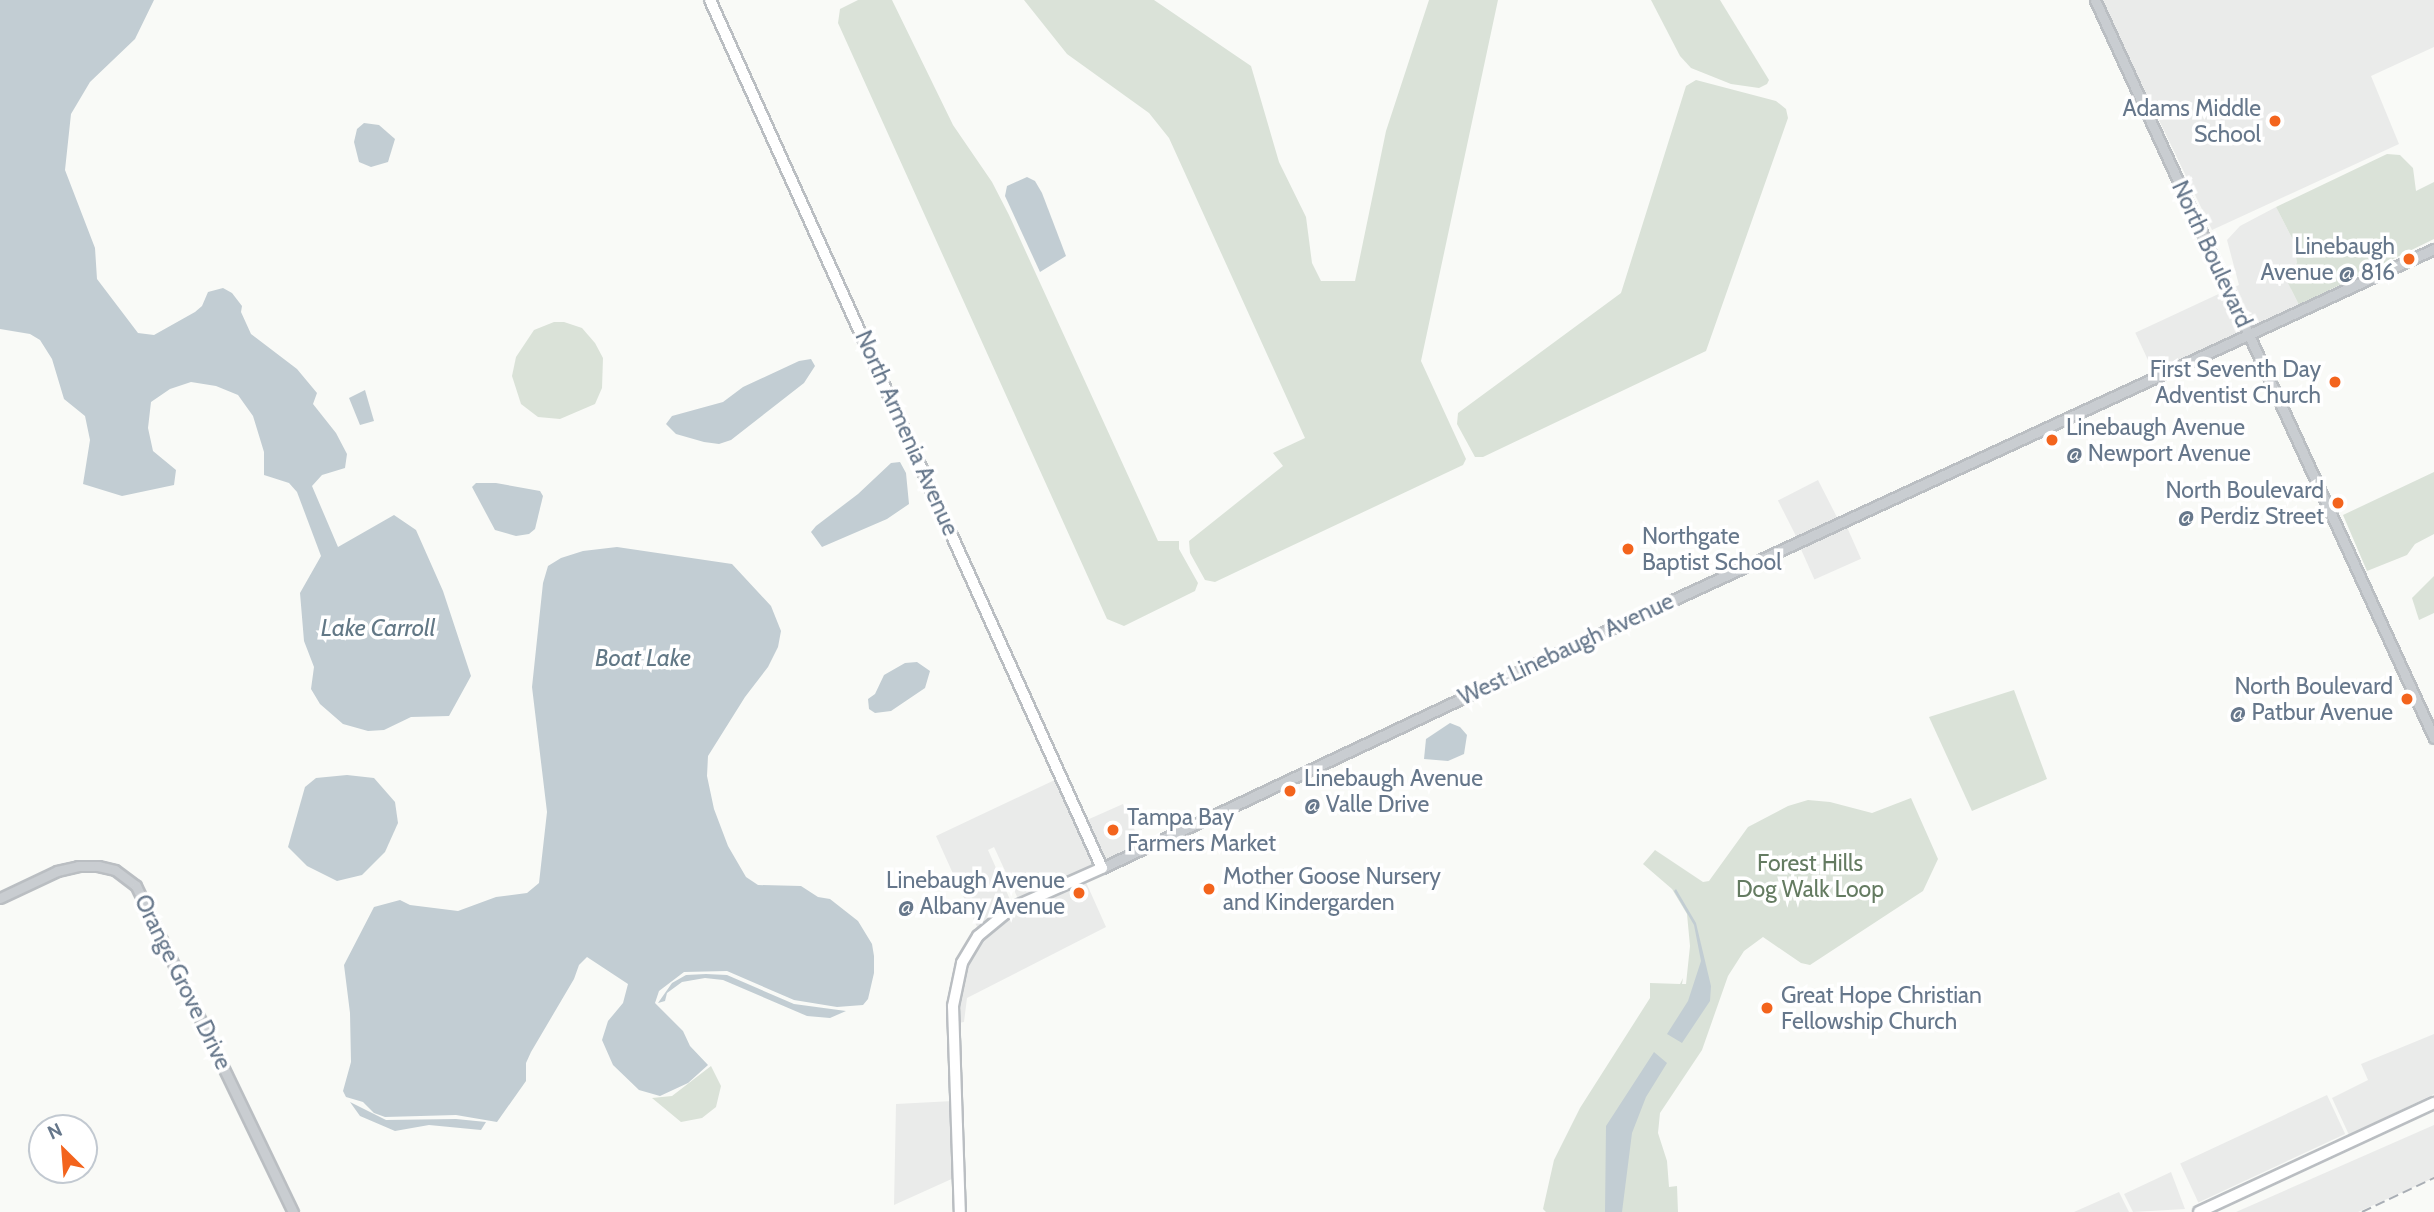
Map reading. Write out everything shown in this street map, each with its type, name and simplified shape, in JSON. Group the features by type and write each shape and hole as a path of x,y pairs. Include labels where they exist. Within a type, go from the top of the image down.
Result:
{"main road":[{"name":"North Armenia Avenue","path":"710,0 1102,868"},
{"name":"West Linebaugh Avenue","path":"960,1212 953,1006 956,979 971,946 1004,915 1102,868"},
{"path":"2199,1212 2434,1103"}],"street":[{"name":"North Boulevard","path":"2095,0 2434,738"},
{"name":"West Linebaugh Avenue","path":"1102,868 1558,653 2434,249"},
{"name":"Orange Grove Drive","path":"0,898 57,872 78,866 98,866 115,870 136,886 293,1212"}],"shaded area":[{"name":"Adams Middle School","path":"2101,0 2434,0 2434,47 2371,76 2399,144 2212,230"},
{"path":"2276,207 2293,240 2297,263 2291,289 2299,305 2250,329 2232,288 2239,285 2227,240 2240,226"},
{"path":"2225,291 2244,332 2154,374 2135,333"},
{"path":"1818,480 1838,519 1798,540 1778,500"},
{"path":"1846,525 1861,559 1814,580 1799,546"},
{"path":"1059,778 1097,866 1019,901 994,847 988,850 1012,904 978,929 936,836"},
{"path":"1123,804 1141,845 1103,862 1085,821"},
{"path":"1085,880 1106,927 967,998 964,1022 958,1023 957,1006 965,965 981,939 1019,909"},
{"path":"2434,1034 2434,1094 2349,1135 2332,1098 2368,1080 2361,1064"},
{"path":"2327,1095 2345,1134 2198,1202 2180,1163"},
{"path":"953,1101 956,1177 894,1205 896,1104"},
{"path":"2434,1125 2434,1178 2358,1212 2236,1212"},
{"path":"2171,1172 2185,1209 2133,1212 2124,1194"},
{"path":"2119,1192 2129,1212 2074,1212"}],"green space":[{"path":"858,0 892,0 953,125 992,182 1009,215 1158,541 1179,541 1179,549 1198,583 1195,591 1124,626 1107,619 838,23 840,9"},
{"path":"1024,0 1154,0 1251,66 1279,162 1306,217 1312,263 1321,281 1355,281 1386,131 1429,0 1498,0 1421,361 1466,459 1463,465 1215,582 1205,580 1190,553 1189,541 1283,466 1273,453 1305,438 1169,138 1149,113 1067,54"},
{"path":"1651,0 1720,0 1769,80 1767,84 1759,88 1731,84 1691,68 1680,56"},
{"path":"1696,80 1776,101 1786,109 1788,118 1706,351 1483,457 1475,457 1457,424 1458,413 1621,293 1686,86"},
{"path":"2387,154 2400,155 2413,168 2416,191 2434,182 2434,239 2299,305 2285,277 2297,263 2293,240 2276,207"},
{"path":"554,322 582,328 603,358 602,388 595,404 560,419 538,417 521,404 512,376 516,357 534,330"},
{"path":"2434,472 2434,534 2415,544 2407,555 2367,571 2343,515"},
{"path":"2434,576 2434,613 2419,620 2412,598"},
{"path":"2014,690 2047,779 1972,811 1929,717"},
{"name":"Forest Hills Dog Walk Loop","path":"1911,798 1938,859 1923,891 1810,965 1801,963 1763,937 1744,951 1728,976 1702,1050 1660,1113 1658,1133 1667,1161 1669,1187 1677,1186 1678,1212 1546,1212 1543,1209 1554,1160 1580,1108 1650,998 1650,983 1680,984 1683,978 1682,984 1686,984 1690,946 1687,914 1672,889 1643,864 1655,850 1703,882 1709,881 1748,827 1788,806 1808,800 1830,802 1872,813"},
{"path":"711,1066 721,1086 716,1107 702,1118 681,1122 652,1098 672,1096"}],"water":[{"name":"Lake Carroll","path":"0,0 154,0 135,39 90,82 71,114 65,170 95,248 97,279 138,333 154,335 195,312 202,306 208,292 223,288 232,293 242,306 241,312 251,334 297,369 317,393 313,404 336,433 347,454 345,468 322,475 312,486 338,547 394,515 416,530 443,591 471,676 449,716 411,717 384,730 368,731 343,724 320,704 311,689 314,667 304,641 300,593 321,556 297,492 289,483 264,475 264,452 253,416 238,395 216,386 191,382 170,389 151,402 148,428 153,451 176,470 174,485 122,496 83,484 90,440 85,416 64,399 52,359 40,340 30,334 0,329"},
{"path":"364,123 379,125 395,139 388,162 371,167 359,162 354,142 357,129"},
{"path":"1027,177 1035,181 1042,193 1066,256 1040,272 1005,196 1007,186"},
{"path":"811,359 815,366 804,383 731,440 719,444 704,442 676,434 666,424 672,416 723,402 743,387 799,361"},
{"path":"365,390 374,421 360,425 349,398"},
{"path":"900,462 906,473 909,504 887,519 822,547 811,532 816,526 858,494 891,463"},
{"path":"476,483 496,483 540,491 543,496 535,529 529,534 516,536 495,530 472,487"},
{"name":"Boat Lake","path":"617,547 732,564 771,606 781,631 778,647 768,667 745,697 708,756 707,776 714,809 728,846 746,877 758,885 801,886 818,897 830,899 858,921 872,944 874,956 874,973 868,999 863,1005 837,1007 794,1000 727,971 684,972 659,991 655,1003 683,1031 690,1046 708,1065 688,1083 660,1096 639,1090 613,1065 602,1040 608,1021 623,1003 628,984 587,957 579,965 574,979 531,1052 526,1063 526,1081 497,1122 456,1115 385,1117 374,1113 363,1102 346,1097 343,1091 351,1062 350,1013 344,965 374,907 400,900 410,905 458,911 496,897 527,893 539,883 547,812 532,687 543,583 548,566 561,558 583,551"},
{"path":"917,662 930,671 925,688 891,711 875,713 869,709 868,699 875,694 884,675 905,663"},
{"path":"1450,723 1460,727 1467,735 1464,754 1448,761 1424,759 1426,739"},
{"path":"347,775 374,778 395,802 398,823 385,852 362,875 337,881 307,866 288,847 305,787 316,778"},
{"path":"1676,889 1696,923 1711,986 1710,1001 1682,1043 1667,1034 1688,1001 1701,961 1694,925 1674,891"},
{"path":"686,975 727,975 794,1004 846,1011 830,1018 807,1016 723,980 705,978 682,982 667,993 665,1001 658,1003 672,983"},
{"path":"1654,1052 1667,1063 1646,1097 1632,1133 1622,1212 1605,1212 1606,1126"},
{"path":"350,1102 386,1120 456,1119 486,1122 481,1130 429,1125 395,1131 360,1116"}],"railway":[{"path":"2362,1212 2434,1178"}],"place":[{"name":"Adams Middle School","path":"2275,121"},
{"name":"Linebaugh Avenue @ 816","path":"2409,259"},
{"name":"First Seventh Day Adventist Church","path":"2335,382"},
{"name":"Linebaugh Avenue @ Newport Avenue","path":"2052,440"},
{"name":"North Boulevard @ Perdiz Street","path":"2338,503"},
{"name":"Northgate Baptist School","path":"1628,549"},
{"name":"North Boulevard @ Patbur Avenue","path":"2407,699"},
{"name":"Linebaugh Avenue @ Valle Drive","path":"1290,791"},
{"name":"Tampa Bay Farmers Market","path":"1113,830"},
{"name":"Mother Goose Nursery and Kindergarden","path":"1209,889"},
{"name":"Linebaugh Avenue @ Albany Avenue","path":"1079,893"},
{"name":"Great Hope Christian Fellowship Church","path":"1767,1008"}]}
